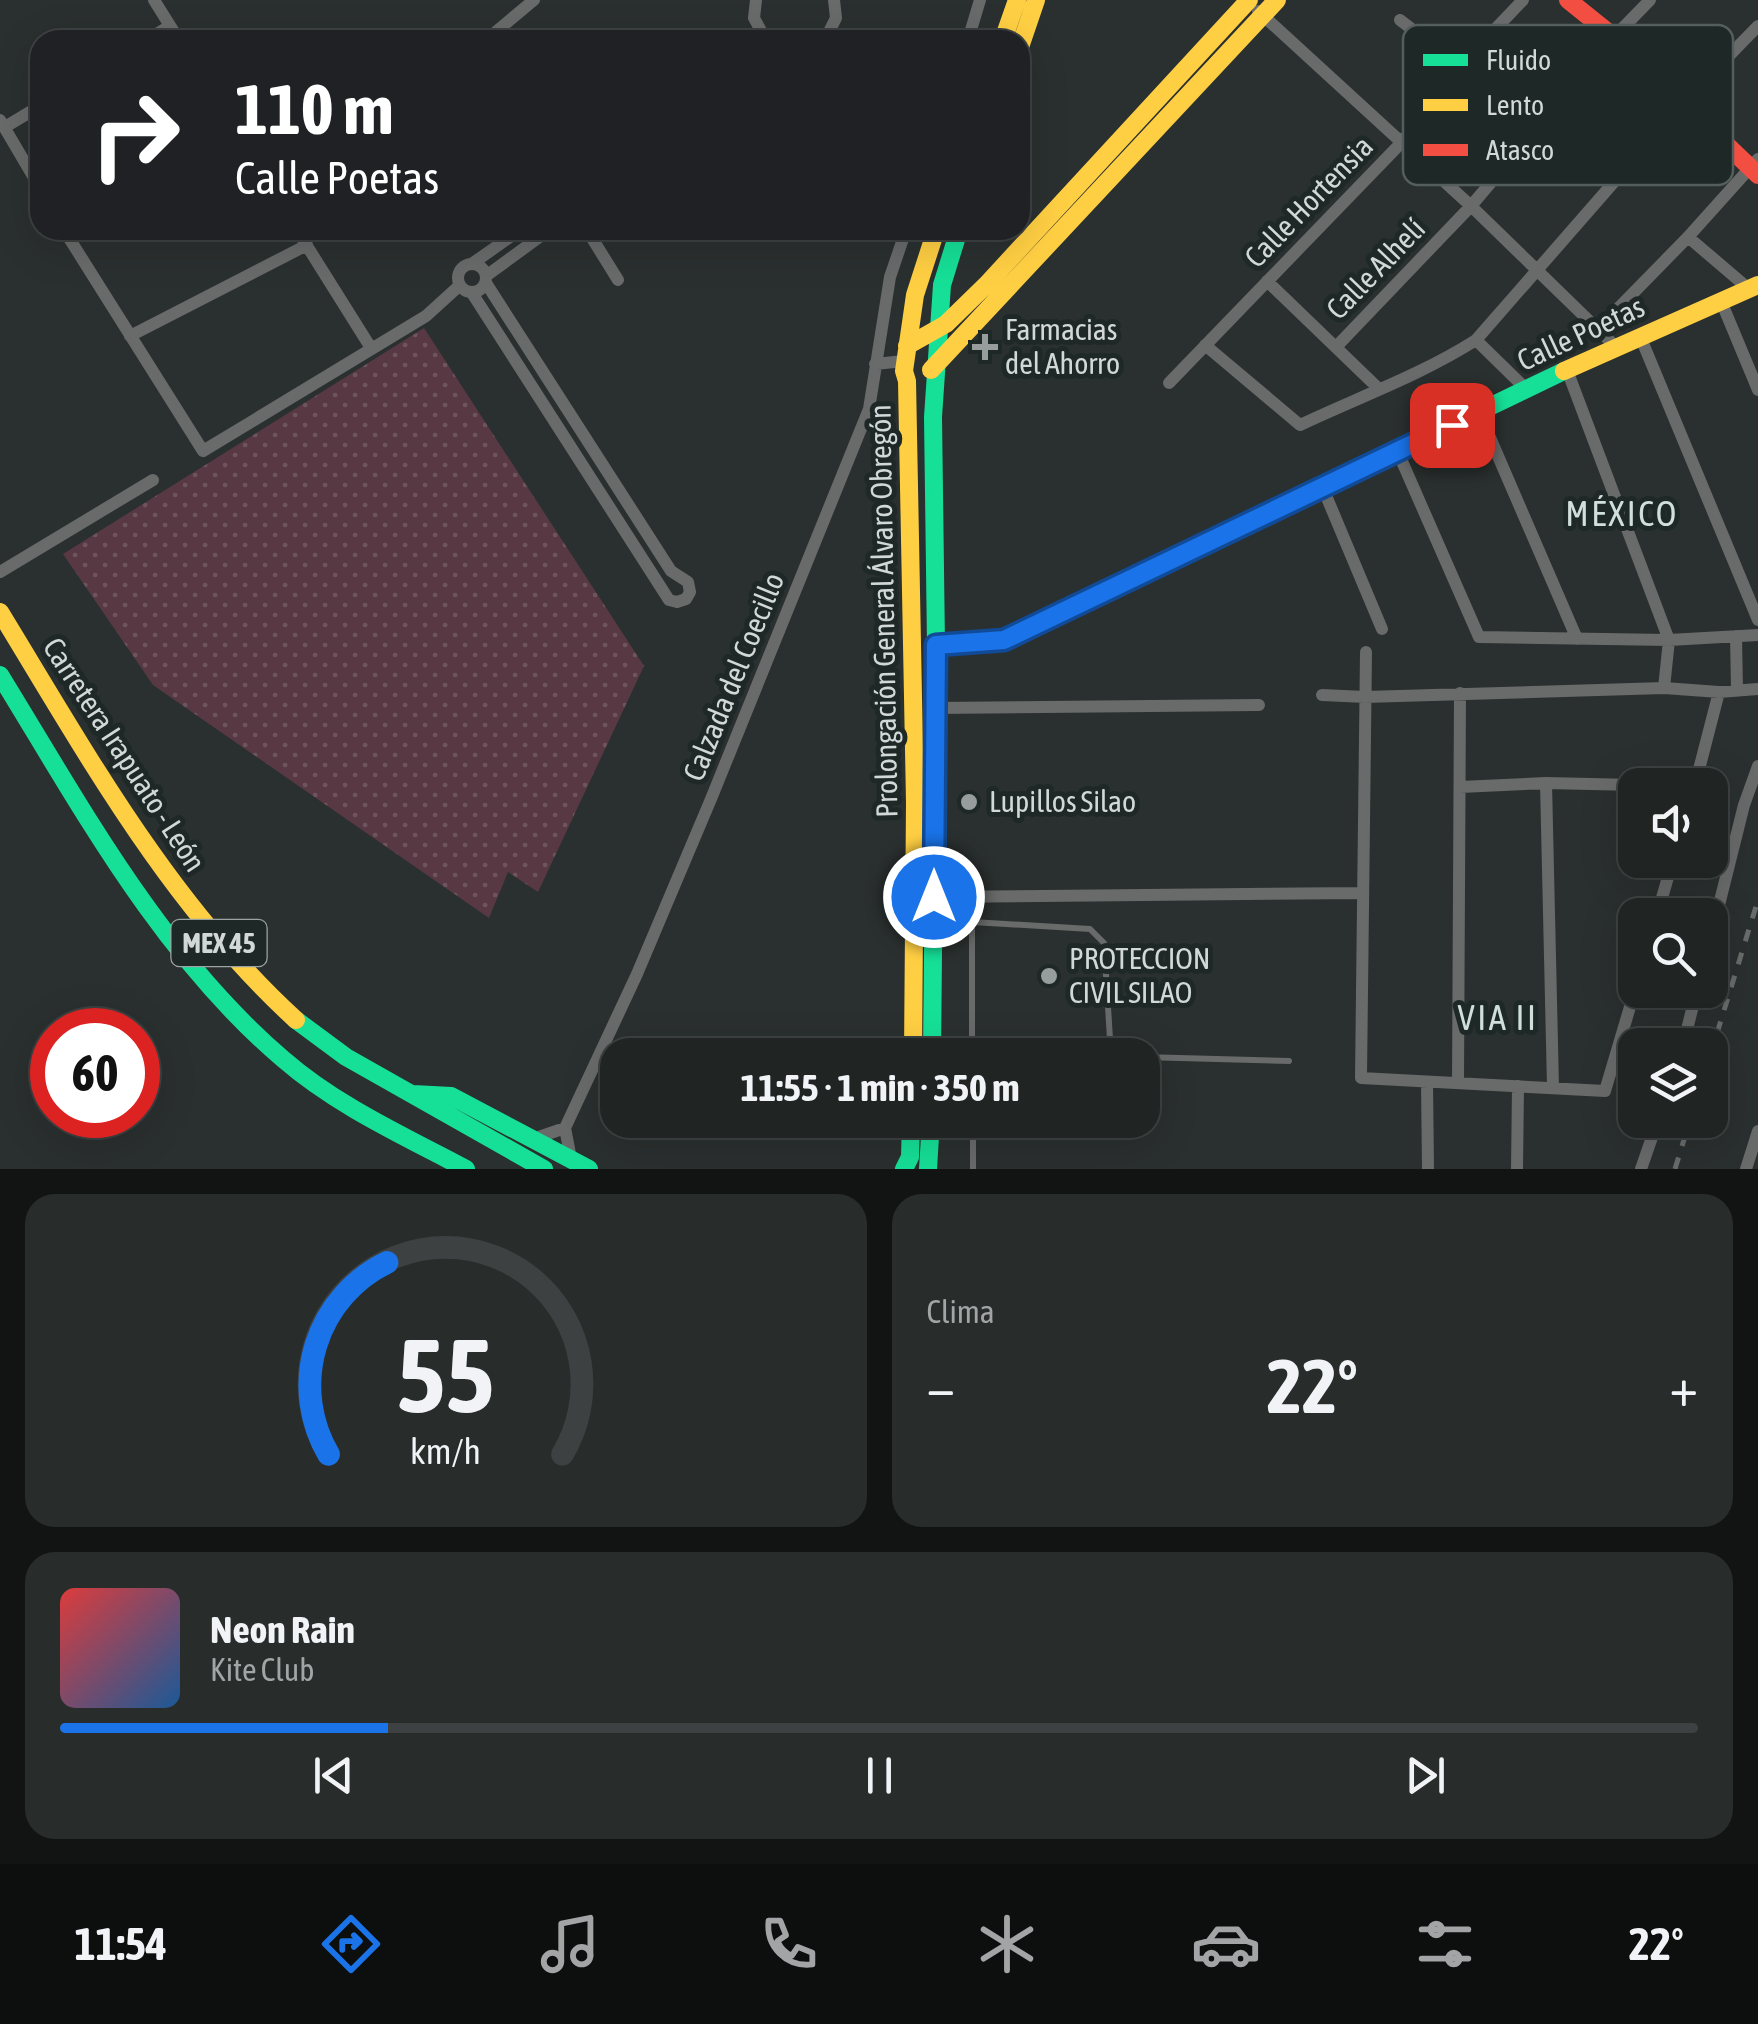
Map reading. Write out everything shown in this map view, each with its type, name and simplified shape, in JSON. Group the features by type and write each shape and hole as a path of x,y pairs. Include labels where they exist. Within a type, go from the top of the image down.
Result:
{"main road":[{"path":"1006,30 1017,0"},
{"path":"1026,30 1036,0"},
{"path":"907,381 935,369 1277,0"},
{"path":"1568,0 1599,25"},
{"path":"1030,213 1247,1"},
{"path":"1733,148 1755,167"},
{"name":"Prolongación General Álvaro Obregón","path":"932,1038 934,919 925,897 906,353 915,295 933,240"},
{"name":"Prolongación General Álvaro Obregón","path":"913,1038 925,897 936,645 935,369 942,284 966,276 961,240"},
{"path":"906,353 939,328 966,276 1003,240"},
{"name":"Calle Poetas","path":"936,645 1004,640 1396,450 1753,287"},
{"name":"Carretera Irapuato - León","path":"0,612 144,843 227,952 311,1033 544,1169"},
{"name":"Carretera Irapuato - León","path":"0,675 117,861 199,977 286,1062 338,1098 466,1169"},
{"name":"MEX 45","path":"412,1094 450,1096 589,1169"},
{"path":"907,1163 909,1138"},
{"path":"928,1169 930,1138"}],"street":[{"path":"154,0 173,30"},
{"path":"498,30 534,0"},
{"path":"756,0 757,30"},
{"path":"830,30 836,18 834,0"},
{"path":"971,30 980,0"},
{"name":"Calle Hortensia","path":"1499,25 1523,0"},
{"name":"Calle Alhelí","path":"1626,25 1650,0"},
{"path":"1247,1 1402,142"},
{"path":"1400,20 1407,25"},
{"path":"163,30 170,26"},
{"path":"503,26 505,30"},
{"path":"1733,52 1758,26"},
{"path":"30,111 2,124 30,171"},
{"name":"Calle Hortensia","path":"1169,383 1402,142"},
{"path":"1597,330 1755,167"},
{"path":"1448,185 1616,347"},
{"name":"Calle Alhelí","path":"1336,347 1489,185"},
{"path":"1205,345 1300,425 1435,366 1476,340 1612,185"},
{"path":"1688,238 1753,287"},
{"path":"74,240 204,451 466,289 480,290 486,280 536,240"},
{"path":"304,240 371,348"},
{"path":"474,264 484,270 486,280 671,571 688,582 690,592 686,600 668,600 466,289 459,270 506,240"},
{"path":"593,240 618,280"},
{"name":"Calzada del Coecillo","path":"565,1128 637,974 711,800 869,409 890,277 903,240"},
{"path":"130,336 306,244"},
{"path":"1267,281 1378,388"},
{"path":"1721,301 1758,390"},
{"path":"1640,336 1758,620"},
{"path":"1476,340 1527,390"},
{"path":"875,364 906,353"},
{"path":"1567,370 1670,640 1664,688"},
{"path":"1479,412 1577,639"},
{"path":"560,431 574,421"},
{"path":"1396,450 1479,637 1670,640 1758,635"},
{"path":"0,572 153,480"},
{"path":"1322,486 1382,630"},
{"path":"1736,636 1737,690"},
{"path":"1366,652 1361,1078 1605,1092 1630,1008"},
{"path":"1322,695 1664,688 1758,690"},
{"path":"1700,768 1719,692"},
{"path":"1458,1082 1460,693"},
{"path":"933,708 1259,705"},
{"path":"1721,898 1758,766"},
{"path":"1546,784 1553,1087"},
{"path":"1460,787 1618,785"},
{"path":"925,897 1362,893"},
{"path":"1428,1082 1428,1169"},
{"path":"1517,1169 1518,1086"},
{"path":"533,1139 565,1128 571,1160"},
{"path":"1746,1169 1758,1132"},
{"path":"1641,1169 1652,1138"}],"lane":[{"path":"934,919 1090,929 1104,943 1110,1038"},
{"path":"972,922 972,1038"},
{"path":"1160,1058 1290,1061"},
{"path":"973,1138 974,1169"}],"shaded area":[{"path":"424,328 644,666 538,892 508,872 489,918 153,685 63,554"}],"railway":[{"path":"1719,1028 1758,900"},
{"path":"1675,1169 1684,1138"}],"traffic: fast":[{"path":"932,1038 936,645 933,417 942,285 956,240"},
{"path":"936,645 1004,641 1564,371"},
{"path":"0,675 127,879 199,974 239,1018 283,1059 326,1091 466,1169"},
{"path":"296,1020 346,1057 544,1169"},
{"path":"413,1094 451,1096 589,1169"},
{"path":"904,1169 910,1157 911,1138"},
{"path":"928,1169 930,1138"}],"traffic: slow":[{"path":"1006,30 1017,0"},
{"path":"1026,30 1036,0"},
{"path":"1030,237 1249,0"},
{"path":"931,370 1277,0"},
{"path":"913,1038 915,802 904,371 915,295 933,240"},
{"path":"907,346 946,324 1028,240"},
{"path":"1564,371 1758,285"},
{"path":"0,612 99,774 170,878 209,928 296,1020"}],"traffic: jam":[{"path":"1568,0 1599,25"},
{"path":"1733,151 1758,175"}],"place":[{"name":"Farmacias del Ahorro","path":"985,347"},
{"name":"Lupillos Silao","path":"969,802"},
{"name":"PROTECCION CIVIL SILAO","path":"1049,976"}],"district":[{"name":"MÉXICO","path":"1622,514"},
{"name":"VIA II","path":"1498,1018"}],"route":[{"path":"934,897 936,645 1004,640 1452,425"}]}
